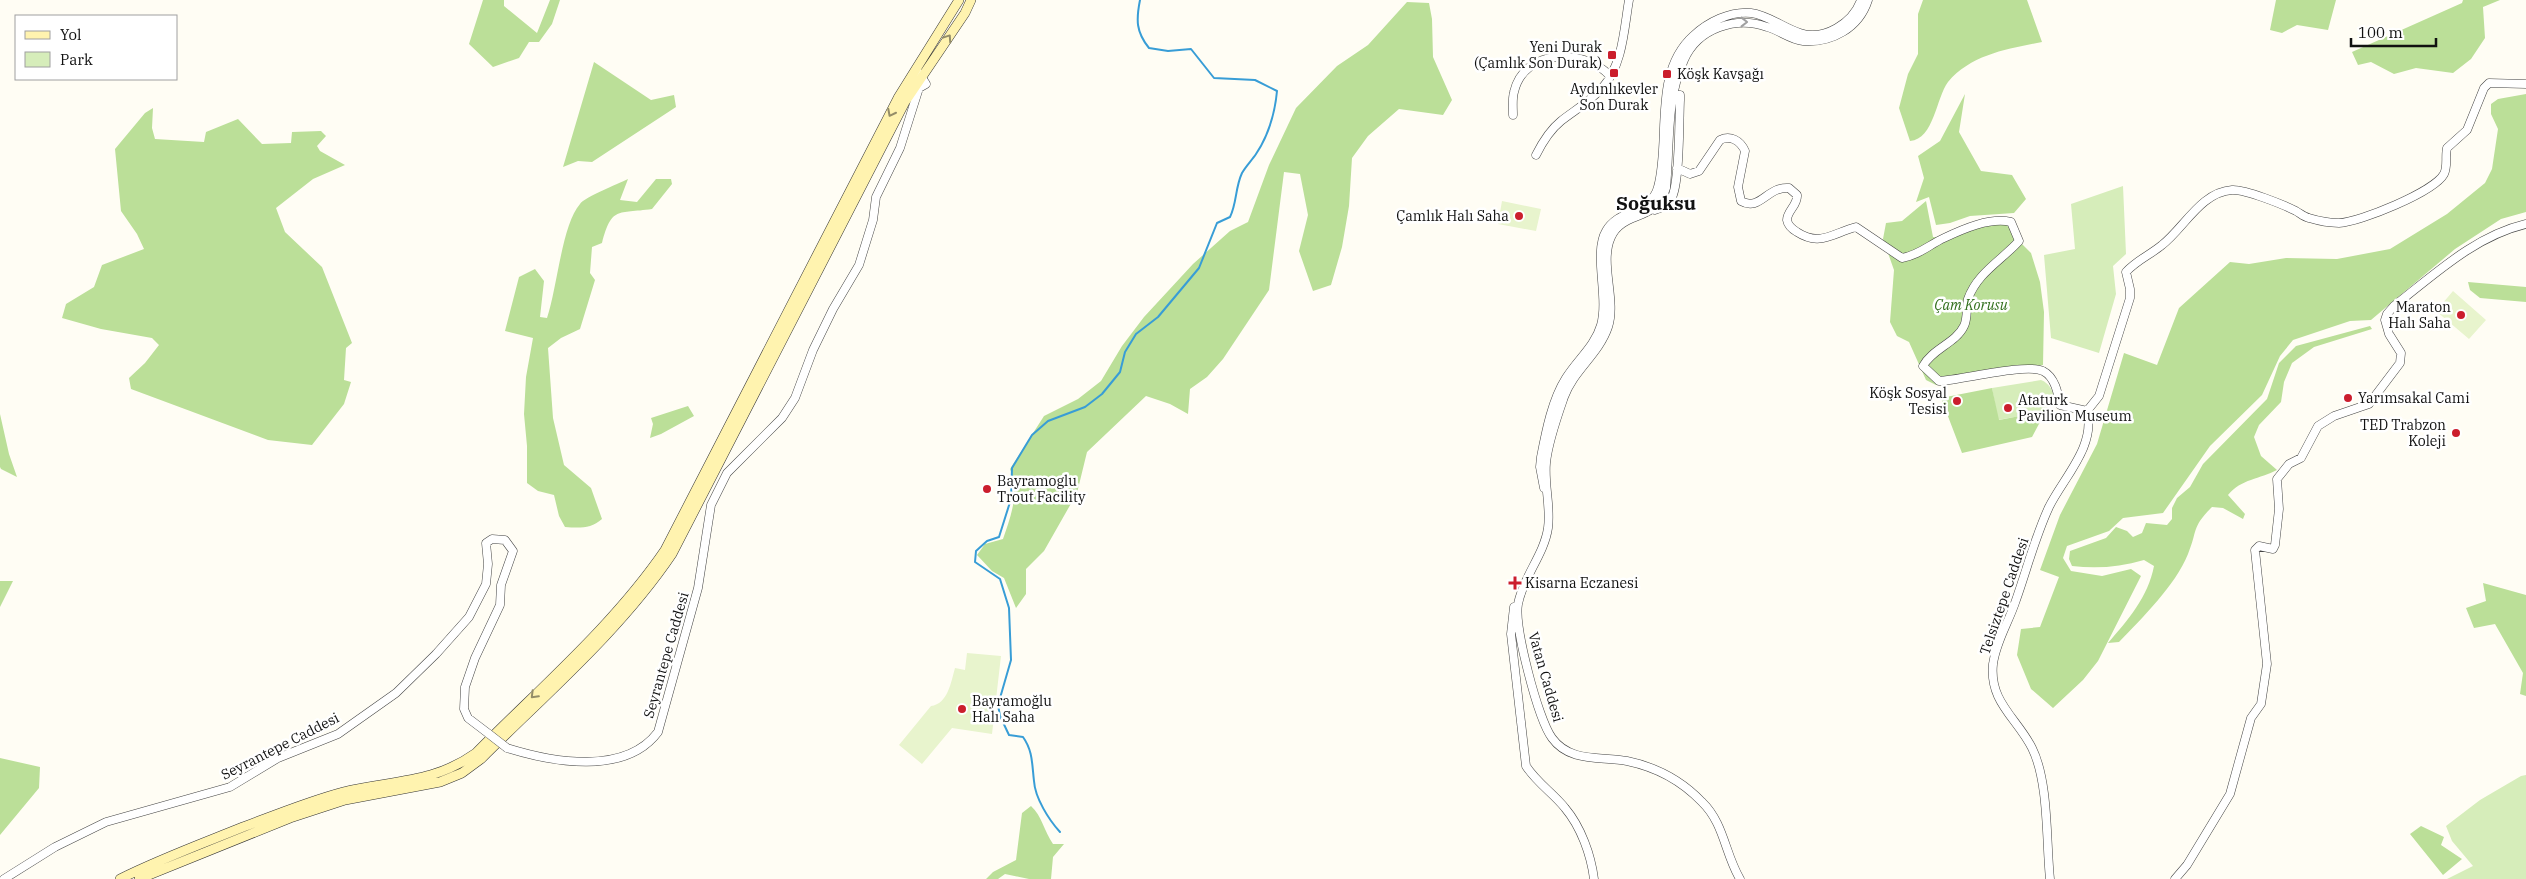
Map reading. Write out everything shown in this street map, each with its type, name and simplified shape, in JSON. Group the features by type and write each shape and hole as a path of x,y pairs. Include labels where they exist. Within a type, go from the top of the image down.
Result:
{"main road":[{"path":"120,879 158,861 287,810 343,792 438,774 458,766 476,753 606,622 648,574 664,550 898,98 921,77 959,0"},
{"path":"139,879 290,818 345,800 440,782 462,773 481,760 612,628 655,579 672,554 905,102 971,0"}],"street":[{"path":"1536,155 1555,126 1589,100 1610,76 1622,44 1629,0"},
{"name":"Vatan Caddesi","path":"1547,494 1540,467 1543,446 1562,384 1598,332 1604,302 1602,239 1610,225 1624,214 1649,203 1657,193 1673,66 1680,52 1692,37 1708,25 1730,16 1754,13 1802,34 1836,29 1849,20 1861,0"},
{"name":"Vatan Caddesi","path":"1740,879 1730,858 1726,840 1704,803 1676,780 1627,761 1579,757 1564,749 1552,738 1535,692 1518,625 1518,603 1546,538 1549,520 1546,464 1565,395 1601,344 1609,325 1611,307 1608,251 1615,230 1626,222 1648,212 1662,200 1666,188 1670,94 1684,58 1696,42 1711,31 1731,22 1753,22 1801,41 1839,36 1854,25 1868,0"},
{"path":"1513,115 1514,91 1517,84 1527,71 1540,62 1561,56 1572,56 1599,65 1610,76"},
{"name":"Seyrantepe Caddesi","path":"4,879 55,847 106,822 230,787 278,758 338,734 396,693 436,654 469,617 486,584 488,564 486,543 492,539 505,540 513,551 501,585 500,605 475,658 465,687 464,709 468,718 507,748 536,756 599,762 625,755 649,744 658,732 698,588 711,505 727,473 782,418 795,398 813,350 833,309 859,265 874,220 876,197 900,148 921,77"},
{"path":"1676,168 1690,174 1699,171 1720,140 1730,138 1735,140 1745,151 1738,187 1741,201 1756,204 1775,188 1789,188 1797,195 1798,199 1788,215 1787,221 1790,227 1800,234 1819,240 1856,226 1902,258 1914,256 1943,238 1979,224 2004,220 2011,222 2019,241 1988,268 1976,284 1968,300 1964,326 1945,346 1928,358 1923,366 1939,382 2011,371 2032,369 2043,371 2055,385 2060,405 2087,411 2099,396 2130,298 2126,272 2133,264 2162,246 2202,205 2215,195 2234,189 2248,192 2295,211 2307,218 2326,222 2340,223 2367,218 2420,192 2441,177 2444,173 2447,148 2467,130 2484,88 2489,83 2526,84"},
{"path":"1648,212 1660,209 1672,198 1676,168 1680,95 1670,94"},
{"path":"1615,230 1624,214"},
{"path":"2175,879 2187,865 2217,812 2230,794 2251,718 2261,704 2267,664 2255,550 2259,546 2273,549 2275,545 2278,509 2277,479 2289,464 2301,458 2318,426 2334,416 2369,404 2400,363 2401,353 2389,334 2386,320 2387,314 2394,306 2481,241 2508,228 2526,224"},
{"name":"Telsiztepe Caddesi","path":"2050,879 2046,813 2040,776 2032,748 1997,698 1992,679 1993,663 2000,638 2016,602 2034,544 2050,507 2082,450 2089,429 2087,411"},
{"path":"1521,595 1514,606 1511,634 1526,766 1574,820 1581,833 1594,879"}],"green space":[{"path":"483,0 504,0 504,6 537,33 550,0 560,0 552,24 539,42 529,42 519,58 493,67 469,44"},
{"path":"1923,0 2027,0 2042,42 1991,54 1968,65 1948,82 1934,117 1924,133 1918,139 1910,141 1899,108 1908,74 1918,54 1918,14"},
{"path":"2276,0 2336,0 2328,30 2297,25 2282,33 2270,30"},
{"path":"2463,0 2500,0 2483,7 2485,38 2471,59 2453,73 2416,68 2394,74 2371,62 2358,65 2352,52 2462,3"},
{"path":"1407,2 1429,3 1432,19 1433,57 1452,100 1443,115 1399,109 1368,136 1352,158 1349,206 1342,247 1331,285 1313,291 1299,251 1308,215 1300,174 1284,172 1269,290 1223,359 1207,377 1190,389 1188,414 1170,404 1146,396 1087,452 1077,493 1044,551 1026,569 1026,594 1016,608 1004,578 992,571 977,555 985,544 1003,539 1014,495 1013,478 1010,469 1044,416 1078,399 1101,381 1122,346 1144,317 1193,264 1230,231 1248,222 1269,165 1296,108 1337,66 1368,45"},
{"path":"594,62 651,100 674,95 676,107 592,162 578,161 563,167"},
{"path":"1965,94 1959,132 1981,171 2012,175 2026,199 2014,213 1970,216 1950,223 1936,225 1929,197 1916,202 1924,178 1918,156 1940,141"},
{"path":"2526,94 2526,212 2501,219 2455,249 2371,320 2350,321 2293,340 2280,356 2262,395 2210,446 2163,513 2123,518 2109,531 2067,546 2063,558 2071,571 2102,576 2131,569 2141,576 2098,661 2083,680 2053,708 2031,689 2017,655 2021,629 2040,627 2059,577 2040,570 2060,515 2097,444 2124,353 2157,365 2179,308 2230,262 2249,264 2286,258 2337,259 2390,249 2447,214 2485,183 2492,169 2498,129 2491,114 2491,104 2498,99"},
{"path":"153,108 152,128 155,139 204,142 206,132 238,119 262,144 291,143 292,132 321,131 326,136 317,146 320,151 345,165 313,179 276,208 285,232 322,267 352,343 346,348 344,380 351,382 344,404 312,445 268,440 131,389 129,378 145,363 159,345 152,338 101,329 62,318 66,304 94,287 102,265 144,249 137,234 121,211 115,149 145,113"},
{"path":"628,179 620,200 637,202 656,179 671,179 672,184 652,209 623,212 613,217 602,243 592,247 590,273 595,280 580,329 561,338 548,348 553,418 564,465 591,488 602,519 594,525 580,528 565,527 559,516 554,495 538,491 527,483 527,446 524,414 526,377 533,338 505,331 519,277 535,269 544,281 540,317 547,318 564,241 574,213 583,201"},
{"path":"2123,186 2126,254 2113,266 2116,294 2099,353 2051,338 2044,255 2075,249 2071,204"},
{"name":"Çamlık Halı Saha","path":"1502,201 1541,209 1536,231 1498,224"},
{"name":"Çam Korusu","path":"1926,201 1933,237 1943,238 1979,224 2011,222 2019,241 2031,253 2040,282 2044,312 2043,365 1936,385 1926,380 1909,342 1897,336 1890,322 1894,270 1883,239 1886,223 1902,221"},
{"path":"2468,282 2526,287 2526,302 2480,298 2470,290"},
{"name":"Maraton Halı Saha","path":"2453,291 2486,320 2469,339 2436,311"},
{"path":"2370,326 2372,329 2314,347 2292,363 2284,382 2281,402 2259,425 2254,437 2261,456 2277,470 2245,482 2228,495 2245,514 2243,519 2223,508 2212,507 2205,514 2196,529 2182,566 2167,590 2119,642 2108,643 2130,617 2142,598 2154,566 2144,560 2108,567 2072,566 2069,559 2070,551 2106,538 2116,527 2127,531 2133,537 2142,533 2146,523 2167,525 2172,519 2172,508 2177,498 2190,487 2203,464 2267,399 2279,363 2296,346"},
{"path":"2041,380 2049,385 2053,394 2054,400 2049,405 2036,412 1998,420 1992,388"},
{"path":"1992,388 1999,420 2030,414 2048,407 2032,437 1962,453 1941,398"},
{"path":"688,406 694,416 650,438 653,424 651,418"},
{"path":"0,414 9,454 17,477 0,467"},
{"path":"0,581 13,581 0,607"},
{"path":"2483,583 2526,595 2526,696 2520,694 2523,673 2495,624 2474,628 2466,608 2486,601"},
{"name":"Bayramoğlu Halı Saha","path":"967,653 1001,656 992,734 952,728 922,764 899,745 931,706 937,704 945,697 955,668 965,670"},
{"path":"0,758 40,767 39,788 0,835"},
{"path":"2526,775 2526,879 2447,879 2473,866 2452,841 2446,826 2480,800 2521,776"},
{"path":"1031,806 1038,814 1053,844 1064,844 1053,857 1051,879 1029,879 1005,874 998,879 986,879 993,872 1016,860 1022,813"},
{"path":"2421,826 2444,837 2441,845 2462,859 2443,875 2410,834"}],"waterway":[{"path":"1060,832 1047,815 1037,794 1032,758 1026,742 1023,737 1009,735 1000,716 998,705 1011,660 1009,608 1000,579 975,562 976,551 987,541 999,537 1011,499 1012,468 1032,435 1048,421 1085,407 1102,394 1120,372 1125,352 1136,334 1158,317 1199,268 1217,223 1230,217 1242,173 1256,154 1267,132 1275,107 1277,91 1255,80 1214,78 1191,49 1168,51 1149,48 1138,26 1140,0"}],"place":[{"name":"Yeni Durak (Çamlık Son Durak)","path":"1612,55"},
{"name":"Aydınlıkevler Son Durak","path":"1614,73"},
{"name":"Köşk Kavşağı","path":"1667,74"},
{"name":"Çamlık Halı Saha","path":"1519,216"},
{"name":"Maraton Halı Saha","path":"2461,315"},
{"name":"Yarımsakal Cami","path":"2348,398"},
{"name":"Köşk Sosyal Tesisi","path":"1957,401"},
{"name":"Ataturk Pavilion Museum","path":"2008,408"},
{"name":"TED Trabzon Koleji","path":"2456,433"},
{"name":"Bayramoglu Trout Facility","path":"987,489"},
{"name":"Kisarna Eczanesi","path":"1515,583"},
{"name":"Bayramoğlu Halı Saha","path":"962,709"}],"district":[{"name":"Soğuksu","path":"1656,203"}]}
